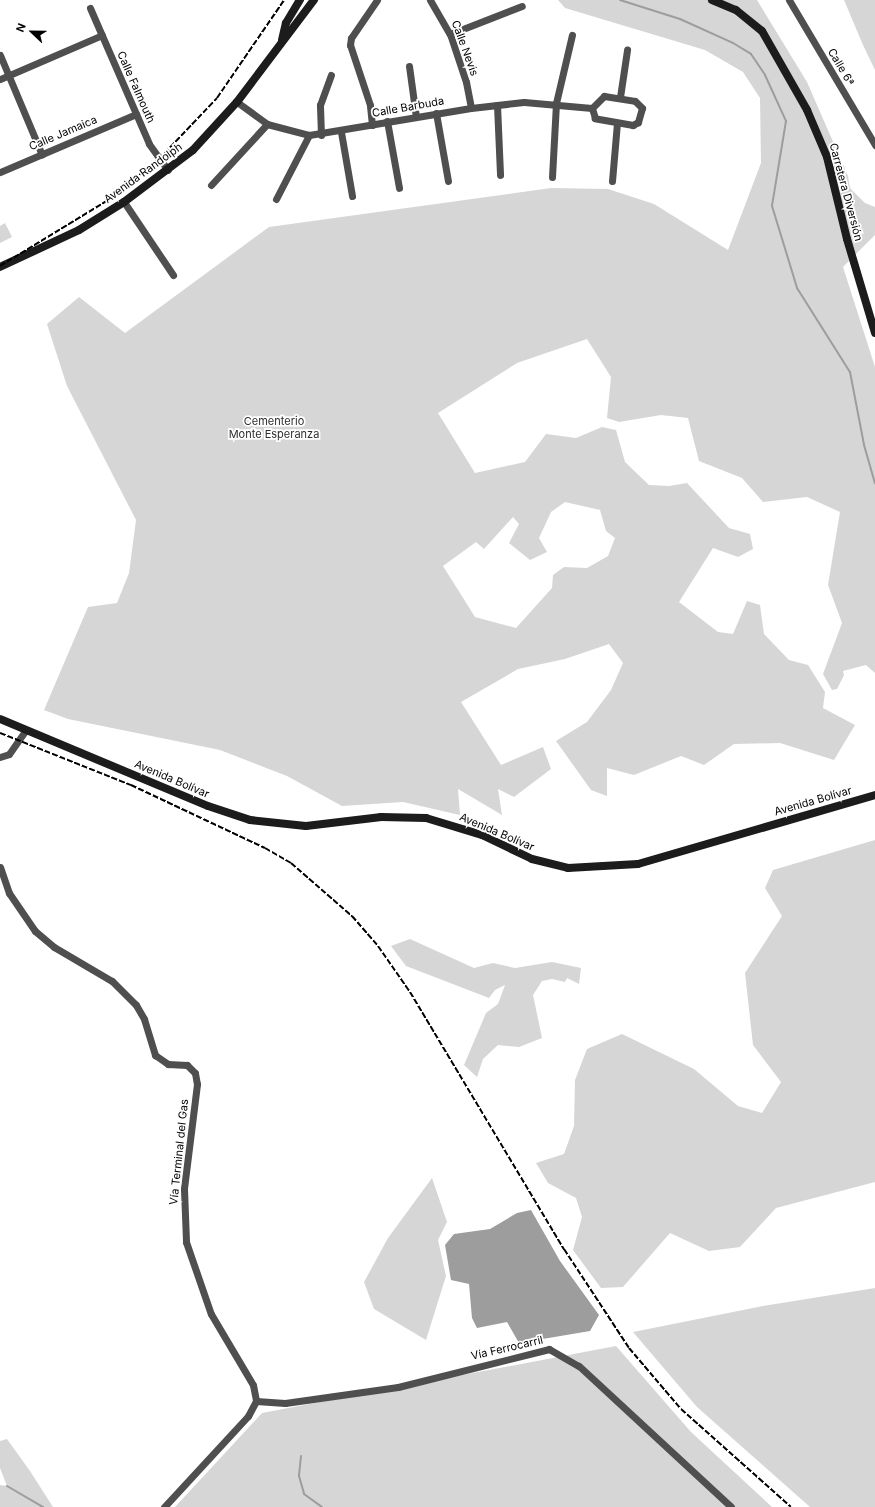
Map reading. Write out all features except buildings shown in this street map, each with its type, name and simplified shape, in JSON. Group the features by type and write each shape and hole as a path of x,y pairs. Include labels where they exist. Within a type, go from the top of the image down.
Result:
{"main road":[{"name":"Avenida Randolph","path":"282,40 286,23 300,0"},
{"name":"Avenida Randolph","path":"0,267 79,230 124,202 193,150 237,102 282,40 314,0"},
{"name":"Carretera Diversión","path":"712,0 736,10 762,31 807,110 827,157 872,317 875,333"},
{"name":"Avenida Bolívar","path":"0,719 208,806 250,820 306,826 381,817 426,818 482,835 532,859 573,868 638,864 875,795"}],"street":[{"path":"372,125 370,105 350,46 351,38 377,0"},
{"name":"Calle Nevis","path":"430,0 450,34 466,82 471,108"},
{"name":"Calle 6ª","path":"789,0 875,145"},
{"path":"450,34 522,6"},
{"name":"Calle Falmouth","path":"90,8 149,144 168,170"},
{"path":"0,79 102,35"},
{"path":"552,177 556,103 572,35"},
{"path":"620,97 627,50"},
{"path":"0,55 42,155"},
{"path":"409,66 416,117"},
{"path":"321,135 320,105 331,75"},
{"path":"604,96 620,97 635,100 642,108 643,113 633,125 595,118 592,108 598,99 604,96"},
{"name":"Calle Barbuda","path":"237,102 266,124 309,135 340,132 387,121 497,105 556,103 592,108"},
{"path":"497,105 500,175"},
{"path":"436,113 448,181"},
{"name":"Calle Jamaica","path":"0,172 136,114"},
{"path":"387,121 398,188"},
{"path":"612,181 617,123"},
{"path":"211,185 266,124"},
{"path":"340,132 352,196"},
{"path":"276,199 309,135"},
{"path":"124,202 173,275"},
{"path":"0,758 9,754 26,730"},
{"name":"Vía Terminal del Gas","path":"0,867 9,893 35,931 54,948 112,980 136,1006 155,1055 168,1064 187,1065 195,1073 198,1084 184,1189 186,1242 211,1314 253,1385 256,1401"},
{"name":"Vía Ferrocarril","path":"256,1401 285,1403 398,1388 549,1349 579,1366 731,1507"},
{"path":"164,1507 248,1416 256,1401"}],"green space":[{"name":"Cementerio Monte Esperanza","path":"558,0 757,0 807,82 848,176 850,188 865,203 875,207 875,235 843,267 875,367 875,673 866,665 843,671 844,675 837,689 832,690 823,674 842,623 828,585 840,512 807,497 763,502 742,478 699,461 688,418 661,415 619,422 607,418 611,377 587,339 517,363 438,413 475,473 525,462 546,434 576,438 602,427 616,430 625,462 649,485 669,486 687,483 729,528 750,534 753,549 738,557 713,548 679,602 718,632 733,634 747,601 760,605 764,634 789,660 808,665 825,692 823,708 855,725 834,760 780,743 734,744 704,765 681,756 634,775 607,768 607,796 591,790 556,741 587,722 611,690 623,663 609,644 565,659 518,669 461,702 501,765 543,747 551,769 514,797 498,789 502,815 458,789 460,815 403,802 342,806 287,776 220,750 68,719 44,710 88,607 117,603 129,573 136,520 67,386 47,324 79,297 125,333 269,227 551,188 608,189 654,204 728,250 761,163 760,98 743,72 705,50 565,8","holes":["565,502 600,510 606,531 615,538 608,556 587,568 564,567 553,575 552,588 516,628 475,617 443,566 476,542 484,549 513,517 519,524 509,543 530,560 547,552 539,538 551,512"]},
{"path":"844,0 875,0 875,70 863,45"},
{"path":"5,223 12,237 0,243 0,226"},
{"path":"875,840 875,1182 776,1208 740,1247 709,1251 670,1233 623,1287 601,1288 573,1250 582,1217 576,1198 548,1183 536,1163 564,1154 574,1126 575,1080 587,1049 622,1034 694,1069 738,1106 762,1113 781,1082 753,1045 745,973 782,916 765,888 773,870"},
{"path":"410,939 474,968 493,963 515,968 552,962 581,968 579,984 567,978 565,982 552,979 542,981 533,995 542,1038 519,1047 498,1045 483,1059 477,1077 464,1065 486,1013 498,1004 505,985 495,990 489,998 406,966 391,946"},
{"path":"432,1178 447,1222 438,1240 446,1276 426,1340 374,1309 364,1282 388,1238"},
{"path":"875,1288 875,1507 810,1507 697,1407 633,1332 763,1306"},
{"path":"616,1346 691,1432 772,1507 175,1507 262,1413"},
{"path":"7,1439 53,1507 0,1507 0,1485 7,1486 0,1468 0,1441"}],"shaded area":[{"path":"531,1210 560,1261 599,1315 590,1331 519,1343 507,1322 477,1328 472,1318 469,1284 451,1280 445,1245 454,1234 490,1229 517,1213"}],"waterway":[{"path":"620,0 680,19 733,43 751,54 765,75 786,121 772,206 797,288 850,372 864,445 875,483"},
{"path":"301,1456 299,1476 304,1494 322,1507"},
{"path":"7,1486 43,1507"}],"railway":[{"path":"0,266 108,200 159,159 217,98 284,0"},
{"path":"0,733 131,785 265,848 291,863 352,916 378,946 410,992 564,1249 629,1348 681,1409 791,1507"}]}
